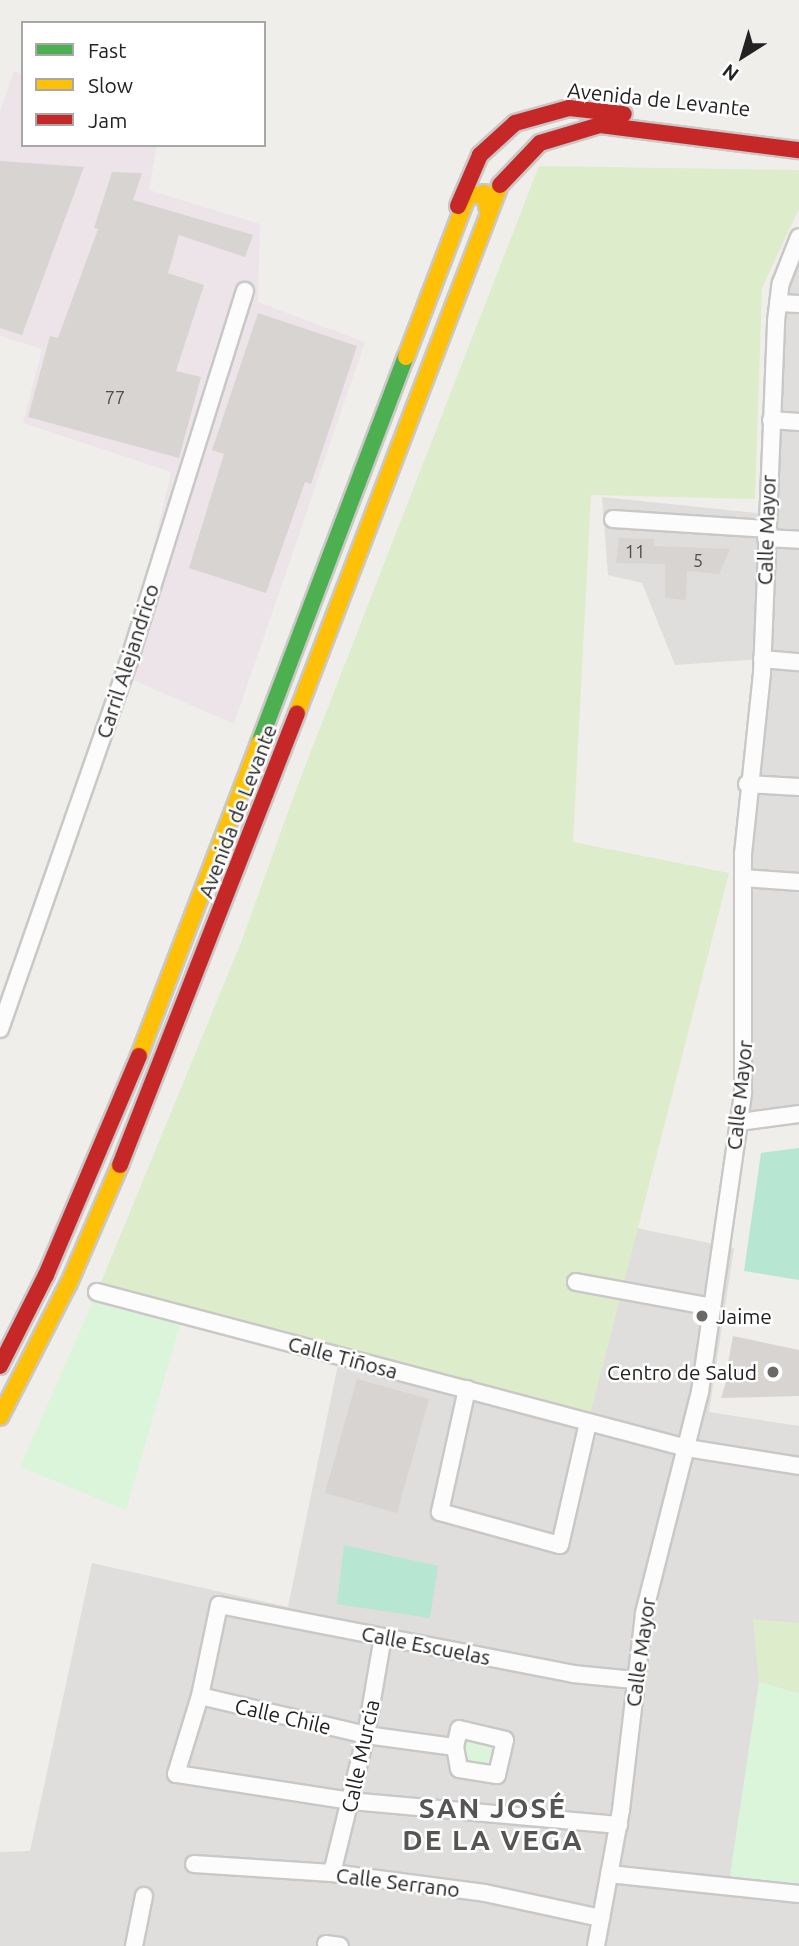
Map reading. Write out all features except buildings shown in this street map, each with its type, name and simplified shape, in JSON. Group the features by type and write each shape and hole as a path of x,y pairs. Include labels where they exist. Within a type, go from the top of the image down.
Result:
{"main road":[{"name":"Avenida de Levante","path":"440,267 467,181 480,155 507,128 538,113 578,108 799,136"},
{"name":"Avenida de Levante","path":"0,1417 69,1283 150,1096 488,210 503,178 526,153 556,135 582,127 618,127 799,150"},
{"name":"Avenida de Levante","path":"0,1366 46,1275 128,1085 467,197 484,193 488,210"}],"street":[{"name":"Calle Mayor","path":"596,1946 619,1825 635,1680 648,1596 687,1448 712,1307 739,1122 746,1057 744,878 747,784 762,659 778,303 799,237"},
{"name":"Carril Alejandrico","path":"0,1029 124,676 245,291"},
{"path":"778,303 799,304"},
{"path":"771,420 799,422"},
{"path":"613,519 766,533 799,540"},
{"path":"762,659 799,662"},
{"path":"747,784 799,787"},
{"path":"744,878 799,882"},
{"path":"739,1122 799,1114"},
{"path":"576,1282 712,1307"},
{"name":"Calle Tiñosa","path":"97,1292 687,1448 799,1466"},
{"path":"467,1389 440,1512 560,1545 588,1423"},
{"name":"Calle Escuelas","path":"200,1696 219,1605 573,1674 635,1680"},
{"name":"Calle Murcia","path":"332,1874 366,1735 383,1637"},
{"path":"200,1696 176,1774 351,1801 619,1825"},
{"name":"Calle Chile","path":"200,1696 366,1735 455,1747"},
{"name":"Calle Serrano","path":"194,1864 332,1874 485,1893 601,1918"},
{"path":"610,1874 799,1894"},
{"path":"134,1946 144,1896"}],"shaded area":[{"path":"14,71 21,73 21,147 157,147 149,190 260,224 258,302 365,342 234,724 124,676 171,472 23,423 42,349 0,336 0,111"},
{"path":"799,237 799,1114 739,1122 744,929 761,659 675,665 642,583 608,575 602,497 766,514 778,303"},
{"path":"592,1219 734,1248 709,1412 799,1426 799,1946 0,1946 0,1852 30,1851 92,1563 288,1607 343,1340"}],"green space":[{"path":"539,166 799,170 799,209 762,288 755,499 591,495 573,842 729,873 588,1423 97,1292 242,940 297,787"},
{"path":"799,1148 799,1280 744,1271 761,1153"},
{"path":"97,1292 183,1314 126,1510 20,1467"},
{"path":"344,1545 438,1566 430,1618 337,1604"},
{"path":"753,1619 799,1623 799,1693 759,1682"},
{"path":"759,1682 799,1693 799,1887 729,1882"},
{"path":"462,1734 501,1743 491,1769 457,1760"}],"traffic: fast":[{"path":"259,743 406,357"}],"traffic: slow":[{"path":"297,713 500,185"},
{"path":"406,357 467,197 484,193 488,210"},
{"path":"139,1056 259,743"},
{"path":"0,1417 69,1283 120,1165"}],"traffic: jam":[{"path":"458,206 480,155 515,123 569,108 624,114"},
{"path":"500,185 540,143 600,125 799,150"},
{"path":"120,1165 297,713"},
{"path":"0,1366 46,1275 139,1056"}],"place":[{"name":"Jaime","path":"702,1316"},
{"name":"Centro de Salud","path":"773,1372"}],"district":[{"name":"SAN JOSÉ DE LA VEGA","path":"493,1824"}]}
